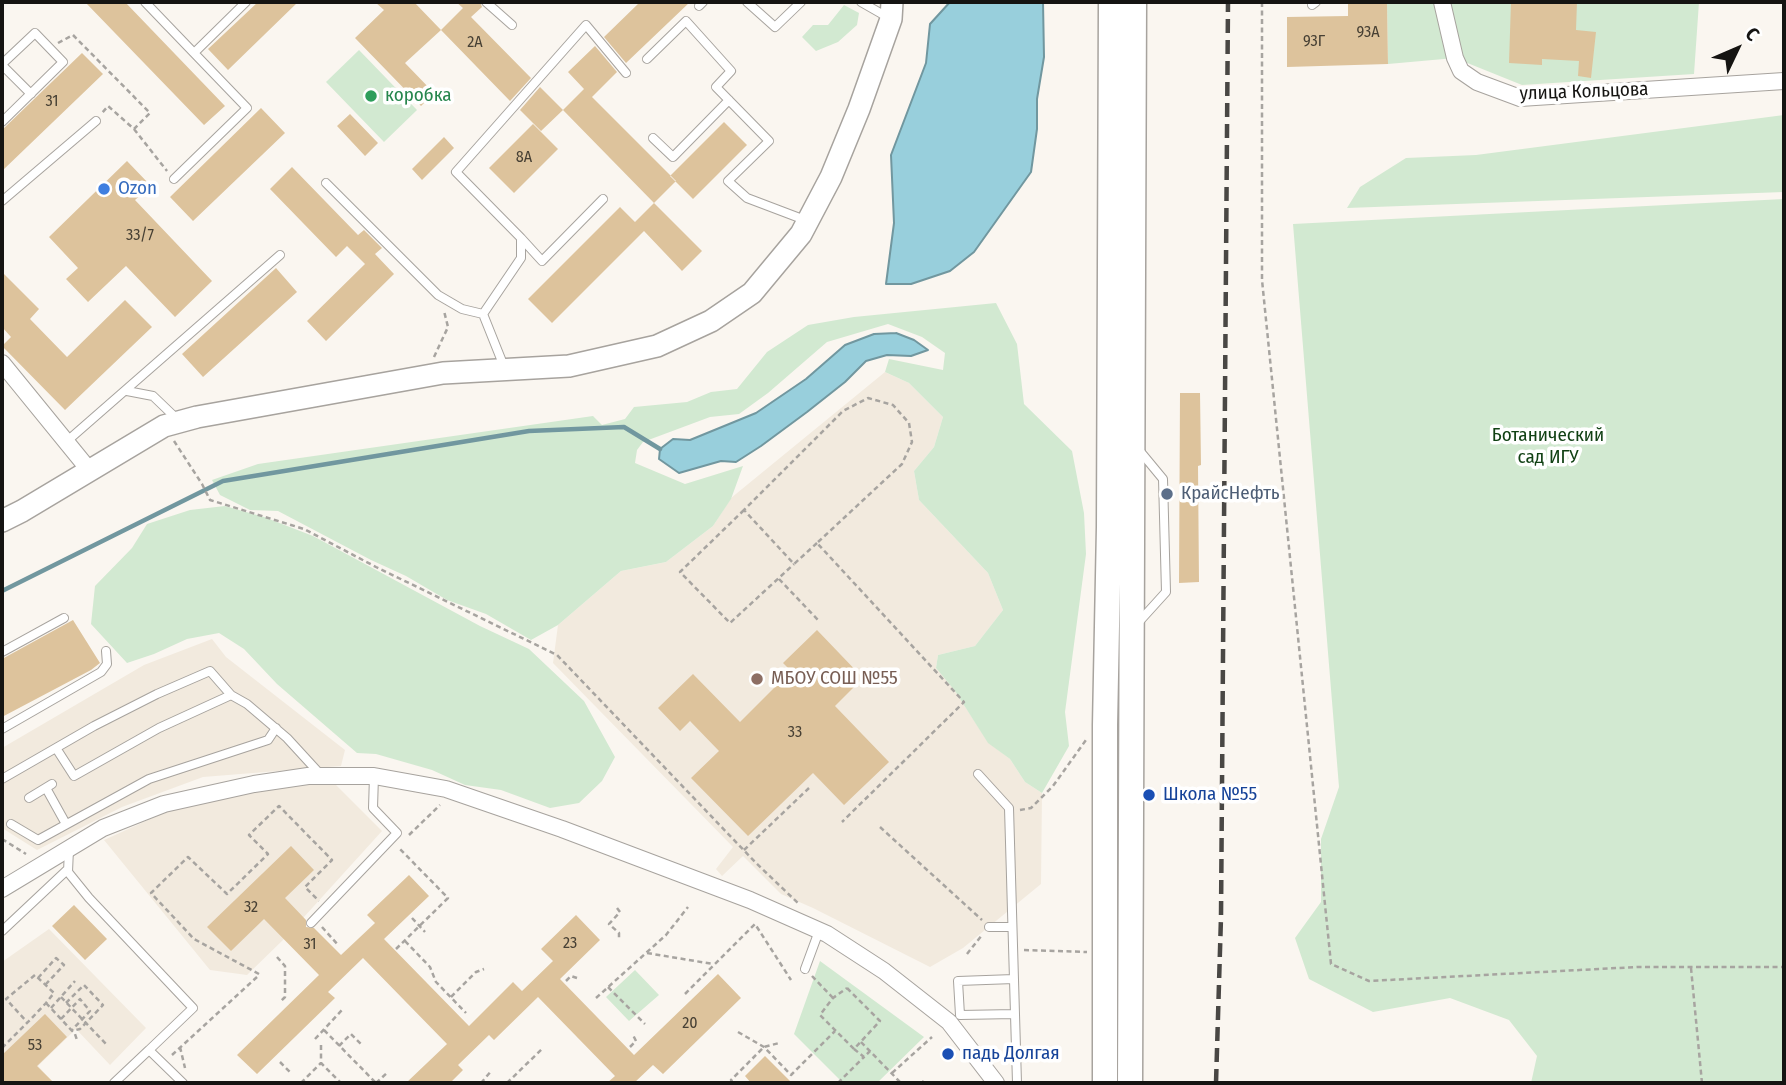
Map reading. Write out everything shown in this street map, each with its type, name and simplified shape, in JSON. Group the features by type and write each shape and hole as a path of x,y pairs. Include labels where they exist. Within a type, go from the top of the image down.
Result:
{"main road":[{"path":"1105,1083 1111,2"},
{"path":"1129,1083 1134,2"}],"street":[{"name":"улица Кольцова","path":"1442,2 1455,58 1461,71 1477,82 1520,98 1784,81"},
{"path":"2,521 163,426 174,428 443,373 569,366 657,346 711,321 752,293 801,234 831,177 859,109 892,10"},
{"path":"2,363 90,471"},
{"path":"2,889 103,828 164,804 254,784 322,776 374,776 446,789 562,829 750,900 819,931 884,971 949,1022 996,1083"}],"lane":[{"path":"145,2 247,108 174,178"},
{"path":"194,53 246,2"},
{"path":"486,2 512,24"},
{"path":"747,2 775,27 801,2"},
{"path":"861,2 892,10"},
{"path":"647,59 686,21 731,71 716,87 769,141 728,181 747,198 808,221"},
{"path":"603,199 542,261 456,172 586,25 626,73"},
{"path":"2,122 63,62 35,33 2,65 30,94"},
{"path":"653,138 673,157 729,100"},
{"path":"2,201 93,124"},
{"path":"326,183 442,298 462,309 483,314"},
{"path":"483,314 521,258 520,238"},
{"path":"66,442 280,255"},
{"path":"483,314 505,369"},
{"path":"127,391 153,397 174,428"},
{"path":"1131,631 1166,592 1163,479 1132,441"},
{"path":"2,652 64,618"},
{"path":"2,729 101,672 107,664 106,651"},
{"path":"2,779 157,694 210,671 231,695 247,704 288,738 322,776"},
{"path":"56,748 74,776 159,728 231,695"},
{"path":"11,824 38,840 149,779 268,740 275,728"},
{"path":"978,774 1009,808 1017,1083"},
{"path":"313,922 397,833 373,808 374,776"},
{"path":"29,799 49,786 66,824"},
{"path":"2,931 67,870 69,849"},
{"path":"67,870 89,898 193,1008 114,1083"},
{"path":"989,927 1012,927"},
{"path":"805,969 819,931"},
{"path":"1014,979 958,981 960,1015 1015,1014"},
{"path":"149,1050 183,1083"}],"path":[{"path":"1262,2 1262,281 1331,964 1370,981 1637,967 1784,967"},
{"path":"48,47 74,35 150,113 134,129"},
{"path":"93,124 108,106 134,129 174,178"},
{"path":"433,359 448,327 442,298"},
{"path":"868,398 893,405 909,424 912,442 902,464 817,543 730,623 680,572 843,411 868,398"},
{"path":"174,428 210,500 304,529 457,608 557,655 799,904"},
{"path":"744,510 794,564"},
{"path":"817,543 964,702 842,822"},
{"path":"778,578 818,620"},
{"path":"1009,812 1031,807 1053,786 1088,737"},
{"path":"744,850 809,788"},
{"path":"406,838 440,805"},
{"path":"187,1074 180,1047 258,975 194,939 151,893 188,857 227,894 268,854 249,835 279,806 332,860 305,887 325,908"},
{"path":"880,827 989,927 967,954"},
{"path":"2,839 26,854"},
{"path":"396,949 448,898 398,846"},
{"path":"617,908 620,912 609,924 619,933 619,938"},
{"path":"596,998 666,935 688,908"},
{"path":"412,918 425,932"},
{"path":"313,922 340,946"},
{"path":"681,990 687,995 755,924 791,980"},
{"path":"405,941 430,967 436,982 466,1013"},
{"path":"1013,950 1063,951"},
{"path":"647,953 715,964"},
{"path":"277,957 285,966 285,997 280,1002"},
{"path":"38,978 56,958 64,965 45,985"},
{"path":"1691,967 1702,1083"},
{"path":"451,997 476,972 484,969"},
{"path":"2,1048 46,1003 54,993 35,975 6,999 27,1022"},
{"path":"566,981 571,976 577,978"},
{"path":"812,976 833,998"},
{"path":"51,1008 75,981"},
{"path":"66,1003 83,985 103,1005 72,1031"},
{"path":"608,987 645,1024"},
{"path":"854,1049 880,1021 847,988 833,998 820,1015 835,1031 854,1049 864,1057"},
{"path":"61,997 107,1045"},
{"path":"61,1019 80,999 90,1011 84,1021"},
{"path":"46,1003 77,1040"},
{"path":"315,1039 342,1010"},
{"path":"324,1030 376,1083 387,1072"},
{"path":"738,1032 764,1047 791,1075 835,1031"},
{"path":"339,1046 351,1034 361,1044"},
{"path":"630,1047 636,1041 633,1035"},
{"path":"892,1073 932,1037"},
{"path":"861,1042 901,1083"},
{"path":"733,1083 731,1080 764,1047 779,1043"},
{"path":"321,1045 321,1063 341,1083"},
{"path":"507,1083 543,1048"},
{"path":"838,1083 870,1051"},
{"path":"280,1062 292,1074"},
{"path":"301,1083 321,1063"},
{"path":"481,1083 492,1070"}],"shaded area":[{"name":"МБОУ СОШ №55","path":"885,372 909,383 943,417 934,447 914,471 919,500 988,573 1003,610 975,646 938,655 936,668 955,691 988,742 1010,759 1025,782 1042,793 1041,884 963,948 930,967 781,894 743,856 722,876 716,869 733,847 553,663 558,625 621,571 666,562 713,526 731,498"},
{"path":"212,639 226,657 345,750 341,766 203,777 122,807 37,850 2,828 2,748 144,665"},
{"path":"335,784 382,831 284,939 247,975 210,970 104,840 168,811 236,794 290,785"},
{"path":"49,929 146,1028 110,1065 76,1029 38,1066 54,1083 2,1083 2,962"}],"green space":[{"path":"1387,2 1699,2 1694,74 1522,85 1455,58 1388,64"},
{"path":"844,5 859,13 857,25 838,42 816,51 802,37 813,25 828,25"},
{"name":"коробка","path":"359,50 417,110 384,142 326,82"},
{"path":"1784,115 1784,192 1347,208 1360,187 1406,158 1476,155"},
{"name":"Ботанический сад ИГУ","path":"1784,199 1784,1083 1531,1083 1537,1056 1509,1020 1450,998 1373,1012 1309,979 1295,938 1321,902 1321,839 1339,787 1293,224"},
{"path":"996,303 1017,344 1024,404 1072,451 1084,513 1086,554 1065,712 1069,746 1042,793 1025,782 1010,759 988,743 955,691 936,668 938,655 975,646 1003,610 988,573 919,500 914,471 934,447 943,417 909,383 885,372 889,359 943,370 945,353 922,337 888,324 827,342 768,393 739,414 710,417 643,442 637,450 635,463 685,484 743,466 731,499 713,526 666,562 621,571 558,625 531,640 486,614 447,600 406,576 278,511 250,510 220,495 212,480 258,464 593,416 602,425 625,419 634,407 687,402 711,392 737,389 767,352 808,325 854,317"},
{"path":"225,506 264,517 313,536 480,626 529,649 584,701 615,757 602,781 579,803 550,808 501,790 465,785 432,770 376,754 357,753 277,684 244,649 219,633 187,639 127,663 91,624 95,586 132,548 147,524 190,510"},
{"path":"820,961 924,1037 877,1083 843,1083 794,1034"},
{"path":"635,970 659,995 629,1021 606,997"}],"water":[{"path":"950,2 1043,2 1044,57 1037,99 1037,129 1031,172 974,252 950,271 911,284 886,284 894,223 891,155 926,63 930,24"},
{"path":"896,333 914,340 928,350 911,356 887,355 866,361 845,382 807,412 736,462 721,461 679,473 659,459 660,449 673,439 690,440 756,413 806,379 845,345 874,334"}],"building":[{"path":"85,2 125,2 225,106 204,125"},
{"path":"258,2 298,2 228,70 208,49"},
{"path":"375,2 414,2 441,30 405,63 434,93 421,106 355,38 384,10"},
{"path":"456,2 480,2 482,7 471,17 531,78 510,101 441,30 463,8"},
{"path":"640,2 690,2 626,63 604,37"},
{"path":"1348,2 1387,2 1388,64 1287,67 1287,17 1348,16"},
{"path":"1511,2 1577,2 1576,30 1596,32 1591,78 1578,76 1579,61 1542,59 1542,65 1509,63"},
{"path":"595,46 617,72 592,97 676,181 654,203 563,110 584,89 568,72"},
{"path":"82,53 103,74 2,171 2,130"},
{"path":"540,87 563,110 541,131 520,110"},
{"path":"261,108 285,133 193,221 170,197"},
{"path":"350,114 378,143 365,156 337,126"},
{"path":"724,122 747,145 693,199 670,176"},
{"path":"533,124 558,149 514,193 489,168"},
{"path":"444,137 454,148 422,180 412,169"},
{"path":"127,161 151,186 135,200 212,281 175,317 126,266 88,302 66,279 78,268 49,237"},
{"path":"292,167 358,235 364,230 382,248 375,254 394,274 326,341 307,321 365,264 347,246 336,257 270,189"},
{"path":"654,203 702,251 682,271 644,231 552,323 528,299 620,207 635,222"},
{"path":"276,268 297,292 203,377 182,354"},
{"path":"2,272 39,309 30,319 67,357 125,300 152,327 65,410 2,346 11,337 2,327"},
{"path":"1180,393 1200,393 1201,465 1198,466 1199,582 1179,583"},
{"path":"73,620 100,663 2,717 2,659"},
{"path":"817,630 863,678 835,706 889,762 844,805 813,773 748,836 691,778 719,751 690,721 680,731 658,708 693,674 740,722 791,671 783,663"},
{"path":"291,846 314,870 285,898 306,920 306,927 314,928 341,955 375,923 367,915 409,875 429,896 384,939 469,1026 513,982 522,991 553,961 541,949 576,915 600,940 560,979 634,1055 718,974 741,998 663,1074 653,1065 634,1083 607,1083 615,1076 538,997 494,1040 489,1035 458,1065 463,1070 450,1083 406,1083 447,1044 363,958 328,992 335,998 257,1074 237,1055 319,975 264,919 231,951 207,927"},
{"path":"74,905 107,939 85,960 52,926"},
{"path":"45,1014 67,1037 37,1066 54,1083 2,1083 2,1055"},
{"path":"765,1056 792,1083 751,1083 745,1076"}],"waterway":[{"path":"2,591 223,481 529,431 624,427 660,449"}],"railway":[{"path":"1216,1083 1221,917 1228,2"}],"place":[{"name":"коробка","path":"371,96"},
{"name":"Ozon","path":"104,189"},
{"name":"КрайсНефть","path":"1167,494"},
{"name":"МБОУ СОШ №55","path":"757,679"},
{"name":"Школа №55","path":"1149,795"},
{"name":"падь Долгая","path":"948,1054"}]}
